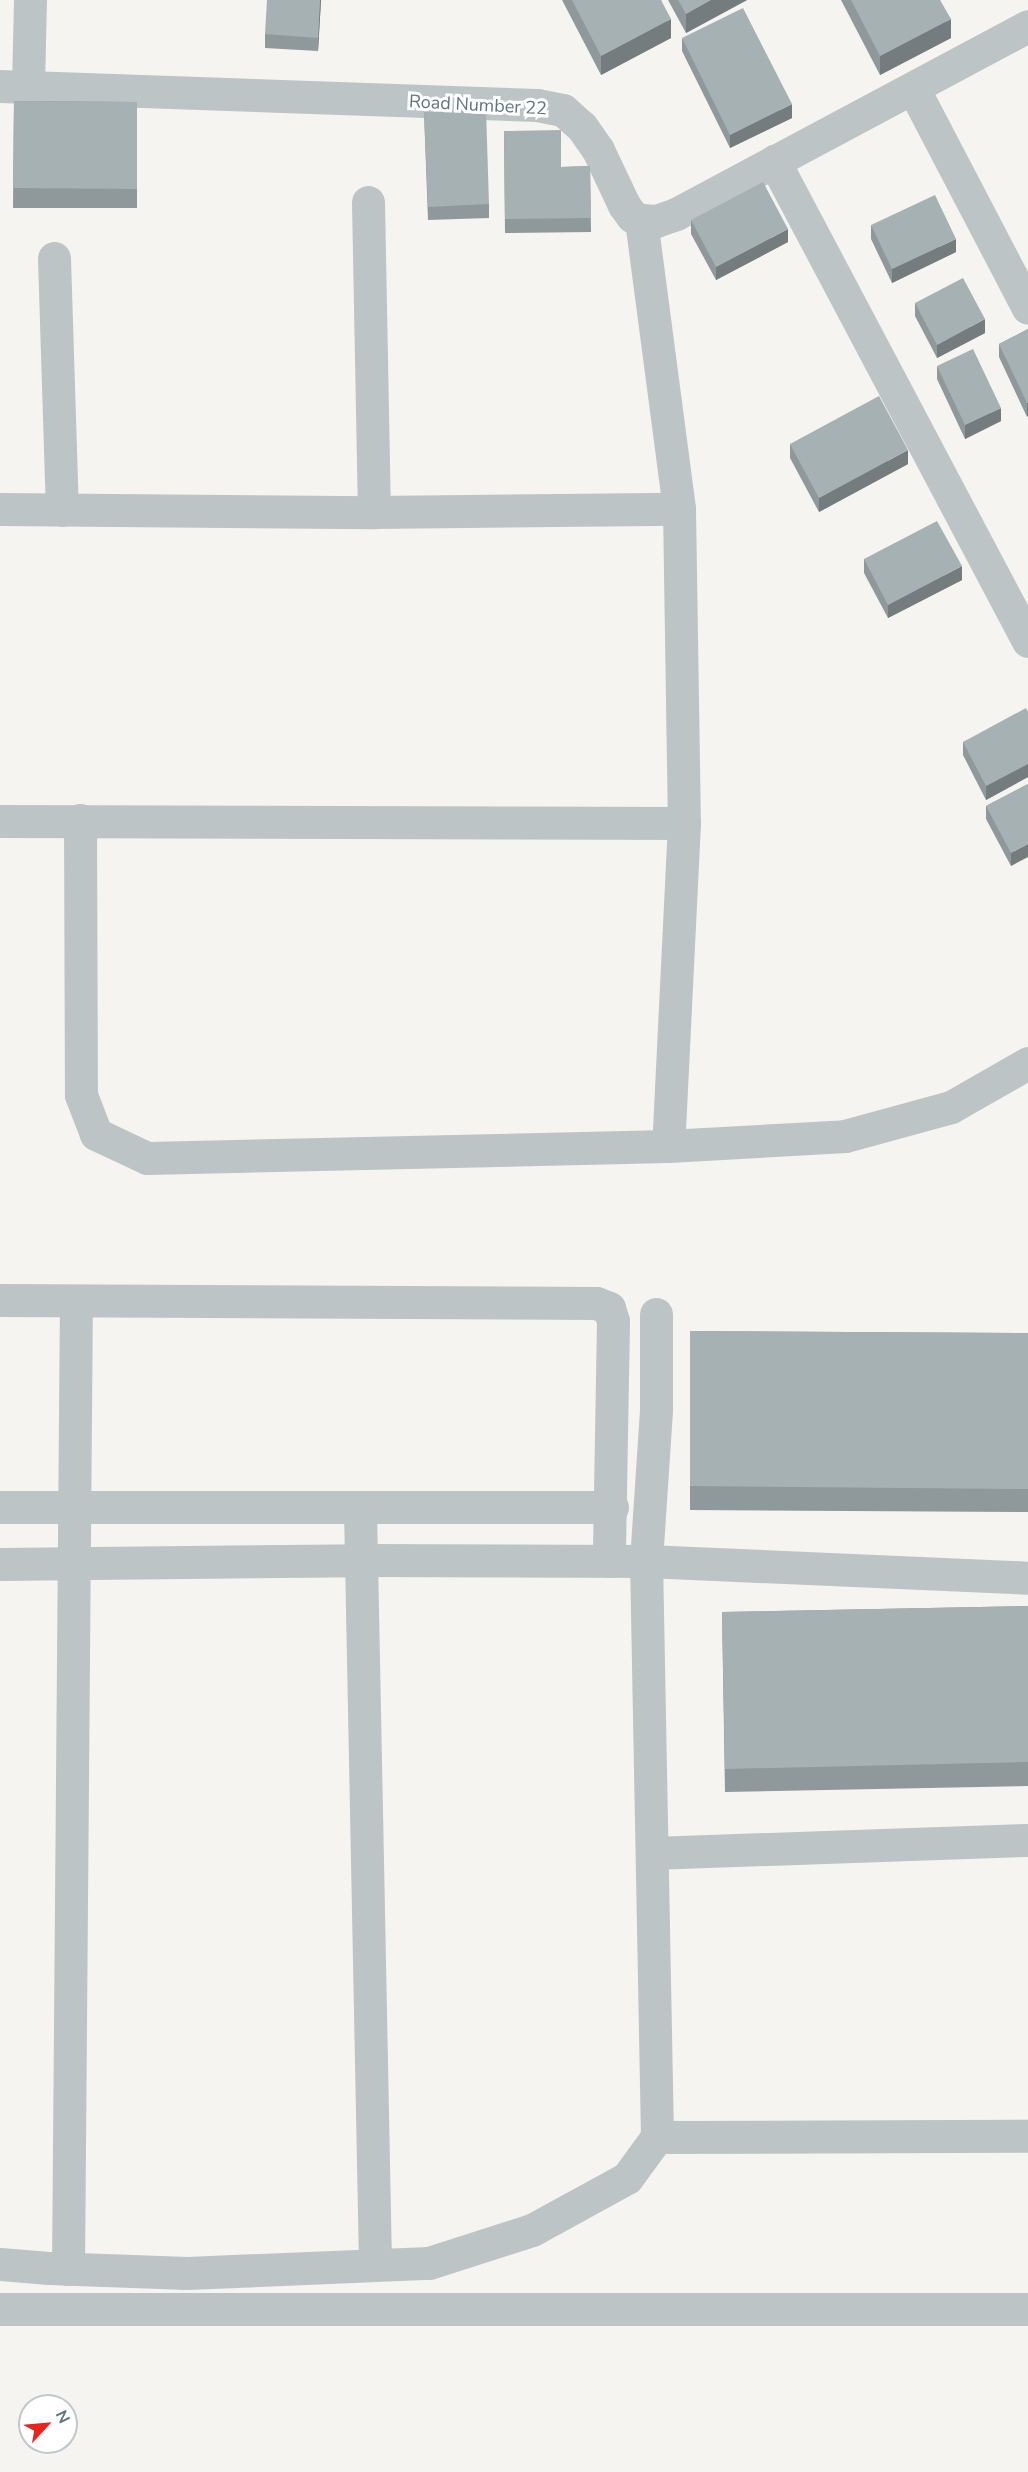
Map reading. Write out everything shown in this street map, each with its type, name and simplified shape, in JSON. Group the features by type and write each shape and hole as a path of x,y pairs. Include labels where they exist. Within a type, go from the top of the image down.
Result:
{"street":[{"path":"14,87 30,0"},
{"path":"668,1146 684,824 679,510 641,220 656,221 676,213 1028,26"},
{"name":"Road Number 22","path":"14,87 537,105 563,110 582,127 598,150 624,205 632,216 641,220"},
{"path":"913,88 1028,308"},
{"path":"774,160 1028,641"},
{"path":"368,202 374,512"},
{"path":"54,258 62,510"},
{"path":"0,509 374,512 679,510"},
{"path":"80,820 81,1095 96,1134 147,1158 668,1146 845,1136 951,1107 1028,1063"},
{"path":"0,821 684,824"},
{"path":"0,1300 596,1303 609,1308 613,1321 612,1507 609,1561"},
{"path":"68,2269 76,1301"},
{"path":"0,2264 68,2269 187,2272 429,2263 532,2230 627,2178 657,2137 646,1561 656,1410 656,1314"},
{"path":"0,1507 360,1509 612,1507"},
{"path":"360,1509 363,1560 375,2265"},
{"path":"0,1564 363,1560 646,1561 1028,1578"},
{"path":"652,1853 1028,1840"},
{"path":"657,2137 1028,2136"},
{"path":"0,2309 1028,2309"}],"building":[{"path":"267,0 320,0 318,38 265,34"},
{"path":"572,0 661,0 671,19 601,56"},
{"path":"678,0 711,0 686,14"},
{"path":"851,0 940,0 951,19 880,56"},
{"path":"743,8 792,104 730,135 682,38"},
{"path":"14,101 137,102 137,189 13,188"},
{"path":"486,110 489,204 428,207 424,112"},
{"path":"561,130 561,167 590,166 591,218 505,219 504,131"},
{"path":"763,182 788,229 716,267 691,220"},
{"path":"935,195 956,239 892,269 871,225"},
{"path":"963,278 985,319 937,345 915,303"},
{"path":"1028,329 1028,403 1027,403 999,344"},
{"path":"973,349 1001,408 965,425 937,366"},
{"path":"879,396 908,450 819,498 790,444"},
{"path":"937,521 962,566 888,605 864,559"},
{"path":"1026,708 1028,712 1028,764 986,786 963,742"},
{"path":"1028,784 1028,844 1011,853 986,806"},
{"path":"690,1331 1028,1333 1028,1489 690,1486"},
{"path":"1028,1606 1028,1762 725,1769 722,1612"}]}
